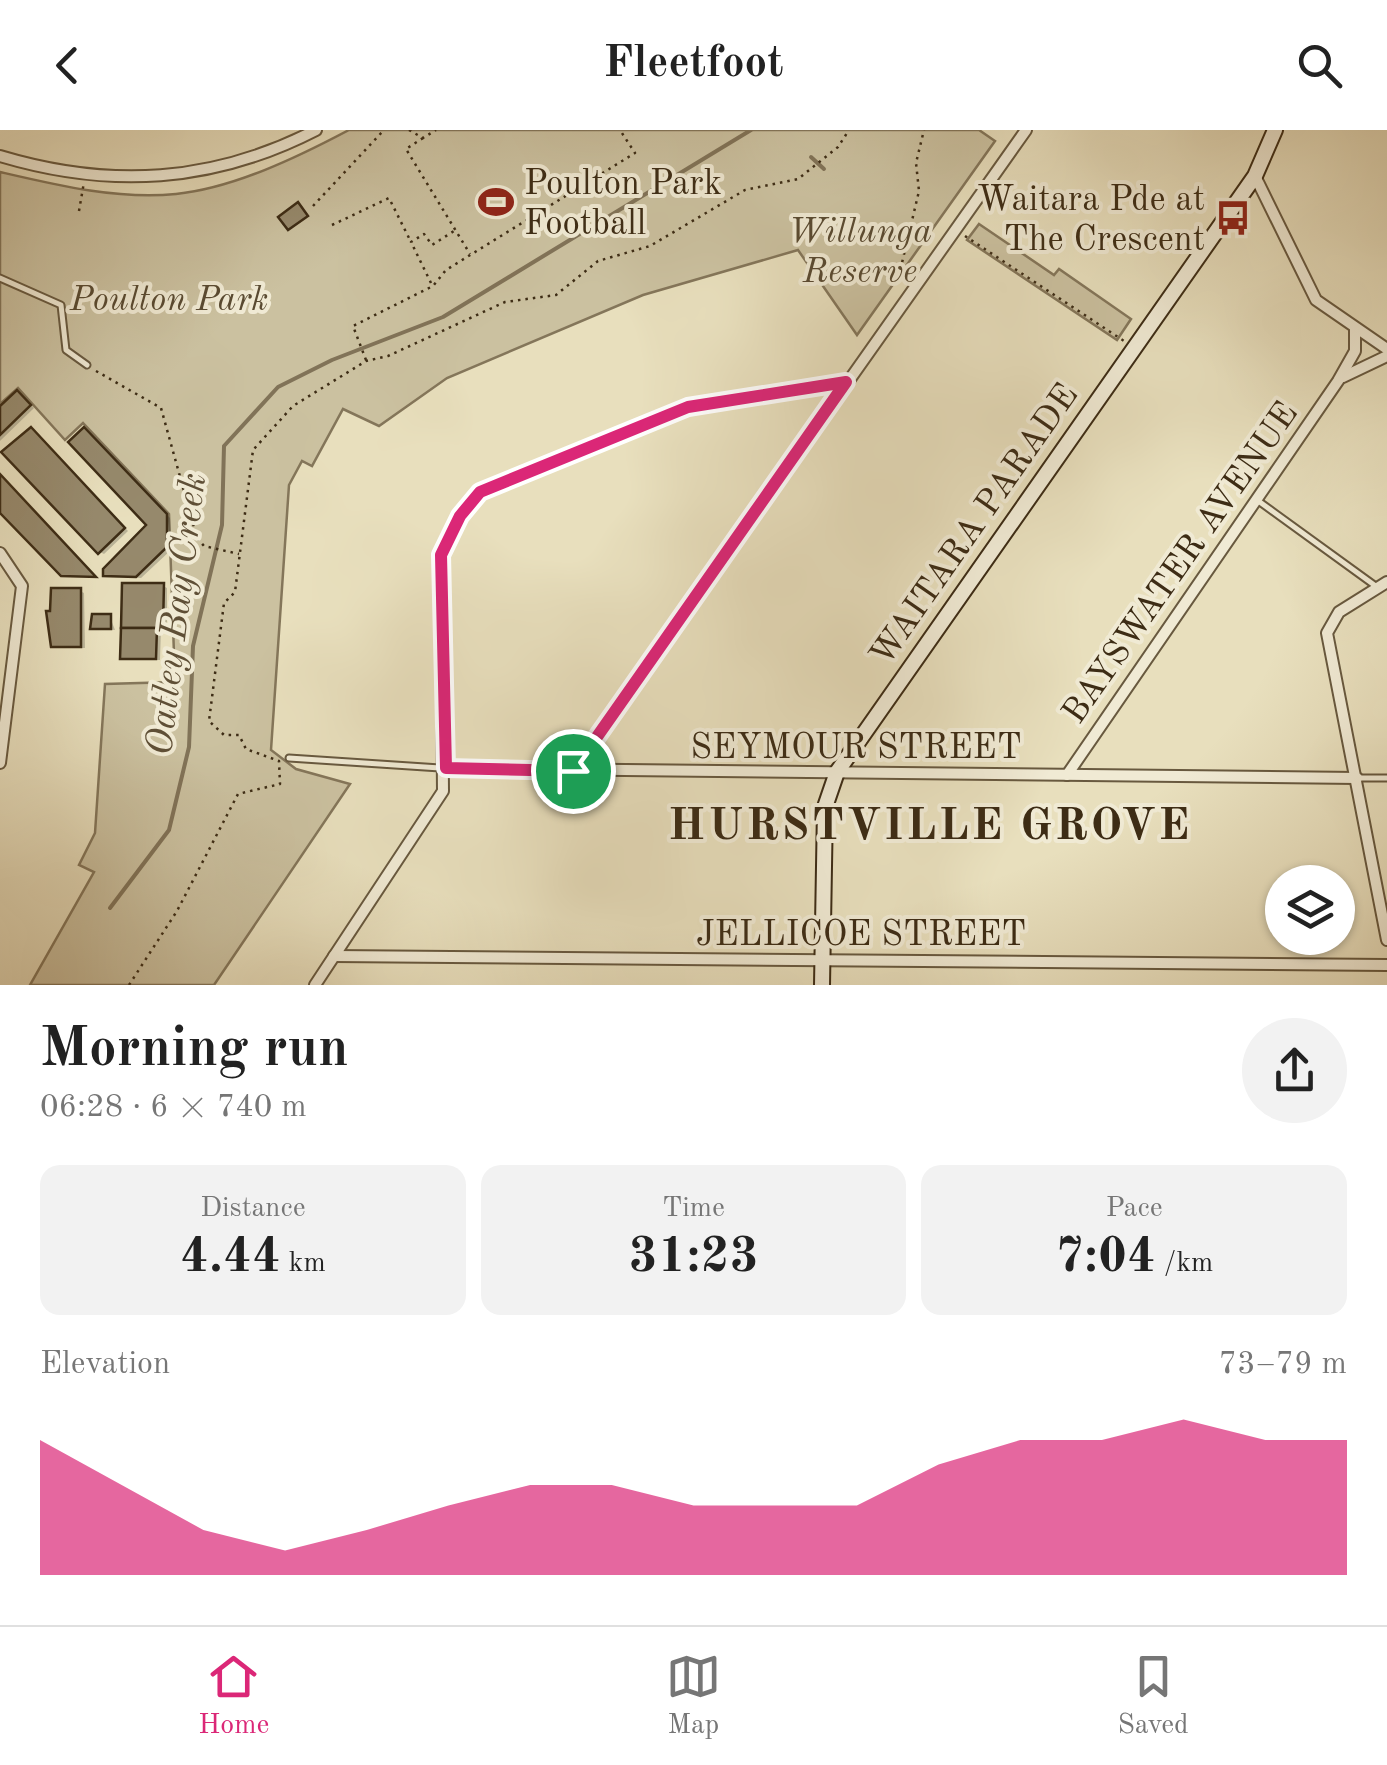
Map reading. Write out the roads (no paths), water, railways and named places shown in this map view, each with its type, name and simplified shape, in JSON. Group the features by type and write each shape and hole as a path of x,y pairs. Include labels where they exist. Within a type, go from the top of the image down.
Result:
{"street":[{"path":"0,156 85,176 128,179 200,172 256,157 316,130"},
{"path":"573,771 1026,130"},
{"name":"WAITARA PARADE","path":"822,985 825,806 837,772 1255,176 1275,130"},
{"path":"1255,176 1312,294 1387,352"},
{"name":"BAYSWATER AVENUE","path":"1066,775 1338,380 1354,351 1355,328"},
{"name":"BAYSWATER AVENUE","path":"1338,380 1387,352"},
{"path":"315,985 443,791 446,768 441,555 460,516 480,492 688,407 846,382"},
{"path":"0,552 22,586 0,763"},
{"path":"1383,585 1339,612 1327,633 1387,940"},
{"name":"SEYMOUR STREET","path":"446,768 1357,778"},
{"name":"JELLICOE STREET","path":"334,956 1387,965"}],"lane":[{"path":"0,278 61,305 66,350 87,366"},
{"path":"1254,498 1383,585"},
{"name":"SEYMOUR STREET","path":"288,758 446,768"},
{"name":"SEYMOUR STREET","path":"1357,778 1387,778"}],"waterway":[{"name":"Oatley Bay Creek","path":"110,908 169,830 189,747 193,646 222,525 224,446 278,387 332,360 443,317 751,130"},
{"path":"811,157 824,169"}],"place":[{"name":"Poulton Park Football","path":"496,202"},
{"name":"Waitara Pde at The Crescent","path":"1233,218"}],"district":[{"name":"HURSTVILLE GROVE","path":"930,823"}],"park label":[{"name":"Willunga Reserve","path":"860,250"},
{"name":"Poulton Park","path":"169,298"}]}
